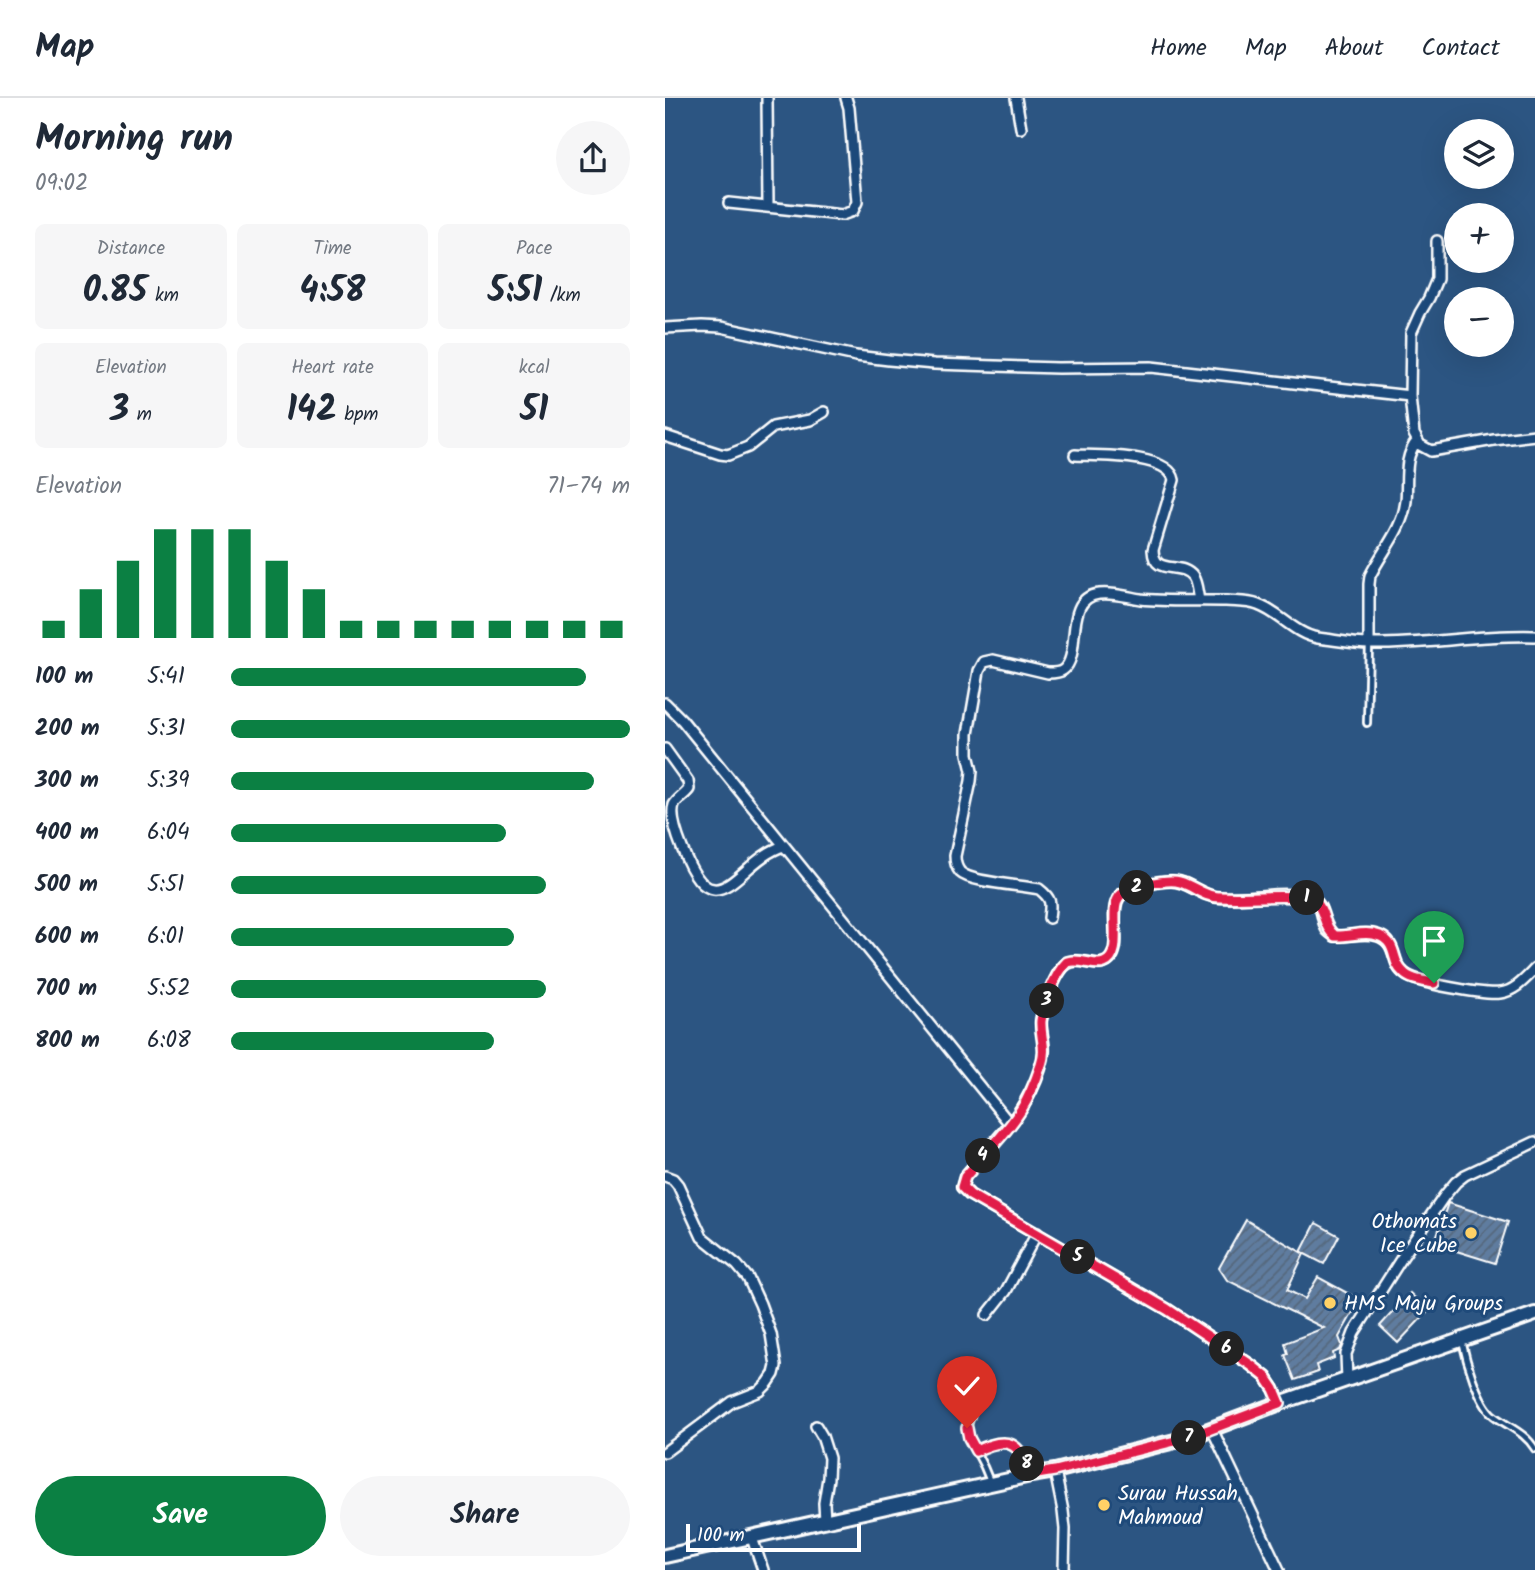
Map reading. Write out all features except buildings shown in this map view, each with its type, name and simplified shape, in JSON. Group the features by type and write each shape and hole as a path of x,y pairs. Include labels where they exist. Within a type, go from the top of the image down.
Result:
{"street":[{"path":"767,98 768,207"},
{"path":"729,203 842,215 853,211 857,202 846,98"},
{"path":"1016,98 1021,128"},
{"path":"1437,241 1437,279 1411,333 1410,396 1417,441 1431,451 1535,435"},
{"path":"665,328 721,327 856,356 889,360 1058,368 1151,367 1410,396"},
{"path":"665,436 728,455 748,447 773,427 810,420 824,412"},
{"path":"1369,644 1370,576 1403,514 1409,454 1417,441"},
{"path":"1075,455 1137,457 1170,471 1174,480 1153,556 1160,565 1190,573 1195,581 1199,600"},
{"path":"1049,918 1051,904 1048,895 1039,889 973,879 959,871 956,865 955,856 972,771 968,754 968,734 984,662 993,660 1048,673 1064,670 1070,656 1078,612 1082,603 1090,596 1111,594 1140,599 1252,603 1262,606 1305,635 1369,644 1535,636"},
{"path":"665,703 682,720 1010,1124"},
{"path":"665,750 688,781 689,789 674,805 673,812 684,853 701,883 709,889 719,889 731,883 770,851 784,846"},
{"path":"1280,1403 1266,1377 1251,1365 1167,1309 970,1195 962,1187 965,1177 1021,1110 1030,1093 1044,1051 1041,1020 1058,974 1067,962 1082,960 1105,963 1112,957 1115,946 1118,898 1134,888 1167,881 1176,881 1206,895 1218,897 1272,895 1311,898 1321,909 1327,930 1335,936 1380,936 1394,950 1398,965 1405,975 1446,986 1482,993 1500,993 1512,989 1535,969"},
{"path":"1347,1380 1346,1354 1354,1333 1445,1195 1465,1175 1535,1142"},
{"path":"665,1176 673,1178 678,1185 702,1237 737,1265 748,1278 771,1334 776,1366 774,1374 760,1391 732,1402 665,1452"},
{"path":"987,1315 1006,1291 1037,1233"},
{"path":"665,1556 1145,1450 1212,1429 1535,1314"},
{"path":"816,1426 823,1436 829,1458 824,1503 825,1521"},
{"path":"1212,1429 1279,1570"},
{"path":"1055,1471 1065,1529 1064,1570"},
{"path":"752,1538 762,1570"}],"lane":[{"path":"1367,723 1369,644"},
{"path":"1462,1340 1467,1363 1488,1410 1522,1433 1535,1449"},
{"path":"975,1405 967,1428 991,1485"},
{"path":"976,1451 1000,1442 1010,1444 1023,1455 1031,1475"}],"place":[{"name":"Othomats Ice Cube","path":"1471,1233"},
{"name":"HMS Maju Groups","path":"1330,1303"},
{"name":"Surau Hussah Mahmoud","path":"1104,1505"}],"route":[{"path":"967,1428 976,1451 1000,1442 1018,1449 1027,1462 1031,1475 1187,1438 1280,1403 1266,1377 1251,1365 1167,1309 970,1195 962,1187 965,1177 1021,1110 1030,1093 1044,1051 1041,1020 1062,967 1074,960 1105,963 1112,957 1118,898 1126,891 1143,886 1176,881 1206,895 1218,897 1272,895 1311,898 1321,909 1327,930 1335,936 1380,936 1394,950 1398,965 1405,975 1434,983"}]}
